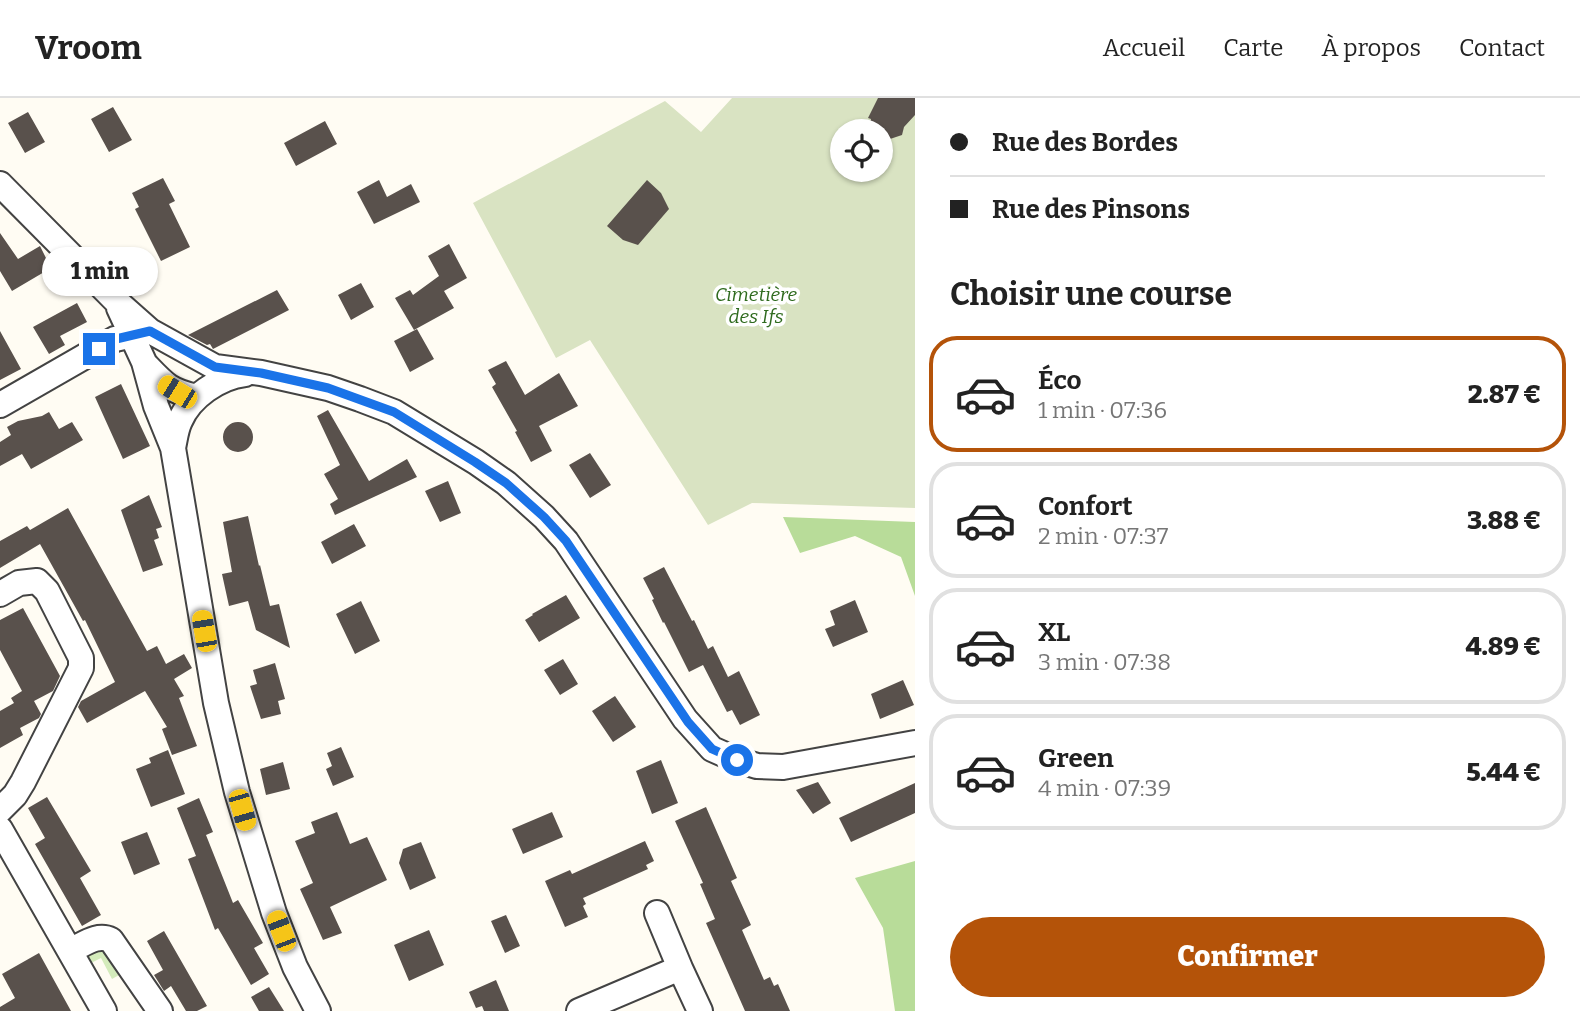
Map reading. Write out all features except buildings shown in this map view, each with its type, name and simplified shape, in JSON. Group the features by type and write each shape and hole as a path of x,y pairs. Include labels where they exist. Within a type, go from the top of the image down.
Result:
{"street":[{"path":"0,184 115,300 141,333 215,367 261,373 328,388 394,412 506,483 566,541 685,719 712,749 757,766 783,767 915,743"},
{"path":"141,333 144,362 156,406 173,448 216,703 237,792 274,912 295,967 318,1011"},
{"path":"0,405 116,339 141,333"},
{"path":"144,362 163,383 177,392 197,397"},
{"path":"173,448 180,420 197,397 223,380 237,375 261,373"},
{"path":"0,594 19,583 37,581 47,591 81,658 81,668 23,782 0,810"},
{"path":"0,829 104,1011"},
{"path":"657,913 700,1011"},
{"path":"71,950 99,937 111,940 160,1011"},
{"path":"579,1011 680,968"}],"green space":[{"name":"Cimetière des Ifs","path":"732,98 915,98 915,508 752,503 708,525 590,340 556,358 473,203 665,101 701,132"},
{"path":"783,517 915,522 915,596 901,557 855,536 800,553"},
{"path":"915,861 915,1011 895,1011 883,928 855,878"},
{"path":"100,944 126,971 112,979 101,958 87,965 85,957"}],"route":[{"path":"99,349 116,339 150,331 215,367 261,373 328,388 394,412 475,462 506,483 566,541 688,722 712,749 737,760"}]}
